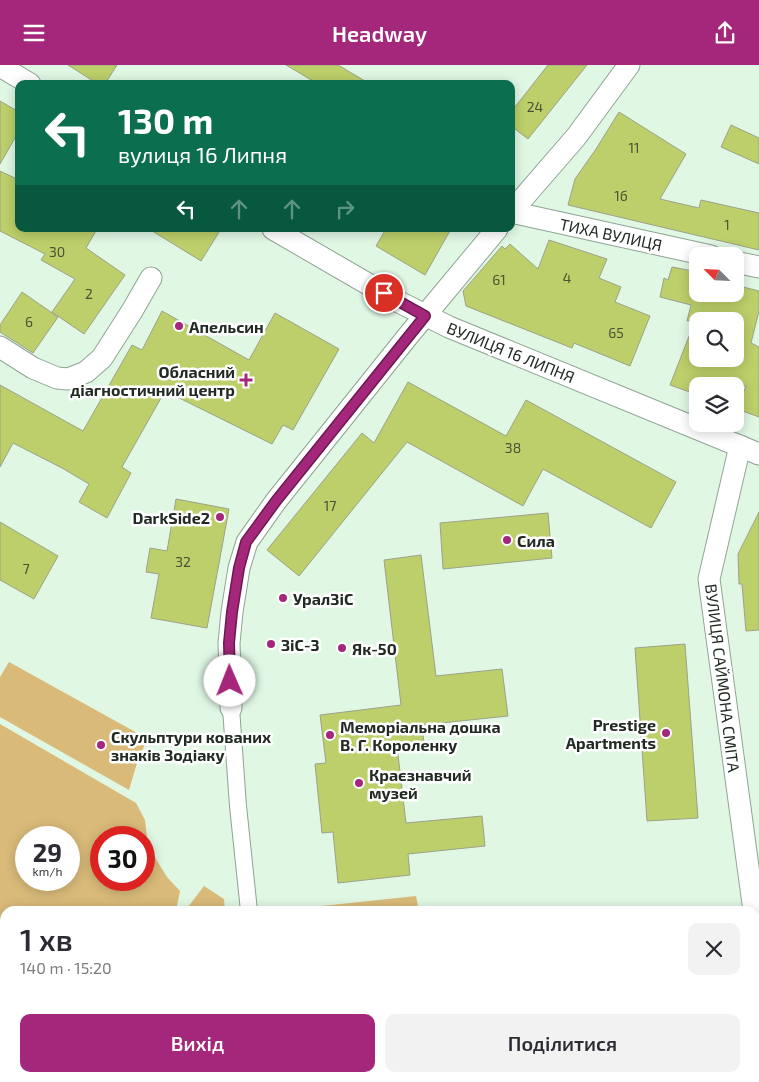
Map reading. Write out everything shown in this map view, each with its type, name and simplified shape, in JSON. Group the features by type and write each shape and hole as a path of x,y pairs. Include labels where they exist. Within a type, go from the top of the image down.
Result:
{"street":[{"path":"0,65 24,80"},
{"path":"515,207 576,137 629,65"},
{"name":"ТИХА ВУЛИЦЯ","path":"515,213 689,251"},
{"name":"ВУЛИЦЯ 16 ЛИПНЯ","path":"279,232 425,316 750,450"},
{"path":"248,906 238,806 231,708 230,635 239,568 246,542 276,501 495,232"},
{"path":"744,264 759,267"},
{"path":"0,347 33,368 56,378 68,379 86,372 102,358 151,278"},
{"name":"ВУЛИЦЯ САЙМОНА СМІТА","path":"750,450 709,579 753,906"}],"shaded area":[{"path":"9,662 148,739 139,756 129,790 0,717 0,677"},
{"path":"0,724 136,803 145,820 146,826 90,826 90,891 155,891 155,858 167,877 180,891 177,906 0,906"},
{"path":"204,886 224,899 225,906 189,906"},
{"path":"416,896 418,906 322,906"}],"building":[{"path":"68,65 117,65 108,80 92,80"},
{"path":"286,65 338,65 363,80 311,80"},
{"path":"548,65 587,65 528,139 515,129 515,107"},
{"path":"0,101 15,110 15,138 0,164"},
{"path":"619,112 686,154 660,199 699,208 701,200 759,213 759,250 568,205 575,179"},
{"path":"731,125 759,138 759,164 721,147"},
{"path":"0,171 15,178 15,232 95,232 86,248 125,275 84,334 52,312 75,279 41,260 45,254 0,231"},
{"path":"154,232 219,232 201,261"},
{"path":"384,232 449,232 425,275 376,246"},
{"path":"549,240 607,259 599,278 621,287 615,302 650,316 630,366 574,343 572,348 466,306 463,291 502,246 505,249 510,244 538,269"},
{"path":"672,267 689,270 689,303 744,303 744,287 759,291 759,311 751,343 759,347 759,417 744,412 744,391 746,386 744,386 744,377 689,377 689,392 670,385 689,336 689,367 744,367 744,312 689,312 691,305 660,297 664,278 668,280"},
{"path":"22,292 58,317 33,353 0,332 0,325"},
{"path":"162,311 249,360 275,313 339,349 293,430 283,425 272,444 165,391 122,467 131,473 107,518 79,502 89,484 13,443 0,467 0,385 83,431 132,345 142,350"},
{"path":"408,382 506,436 526,400 676,482 651,528 543,469 523,506 407,442 299,576 267,550 362,433 374,443"},
{"path":"176,499 229,509 207,628 151,618 159,574 146,572 150,548 167,551"},
{"path":"759,512 759,630 746,631 742,584 739,584 738,554"},
{"path":"548,513 552,558 443,569 440,523"},
{"path":"0,522 58,556 34,599 0,580"},
{"path":"421,555 436,676 502,669 508,716 422,725 424,743 397,746 406,823 482,816 485,846 408,854 410,875 338,883 333,832 322,833 315,764 326,763 320,715 401,705 384,560"},
{"name":"Prestige Apartments","path":"685,644 698,818 647,821 635,648"}],"place":[{"name":"Апельсин","path":"179,326"},
{"name":"Обласний діагностичний центр","path":"246,380"},
{"name":"DarkSide2","path":"220,517"},
{"name":"Сила","path":"507,540"},
{"name":"УралЗіС","path":"283,598"},
{"name":"ЗіС-3","path":"271,644"},
{"name":"Як-50","path":"342,648"},
{"name":"Prestige Apartments","path":"666,733"},
{"name":"Меморіальна дошка В. Г. Короленку","path":"330,735"},
{"name":"Скульптури кованих знаків Зодіаку","path":"101,745"},
{"name":"Краєзнавчий музей","path":"359,783"}],"route":[{"path":"230,681 229,643 232,612 239,568 246,542 276,501 425,316 384,293"}]}
